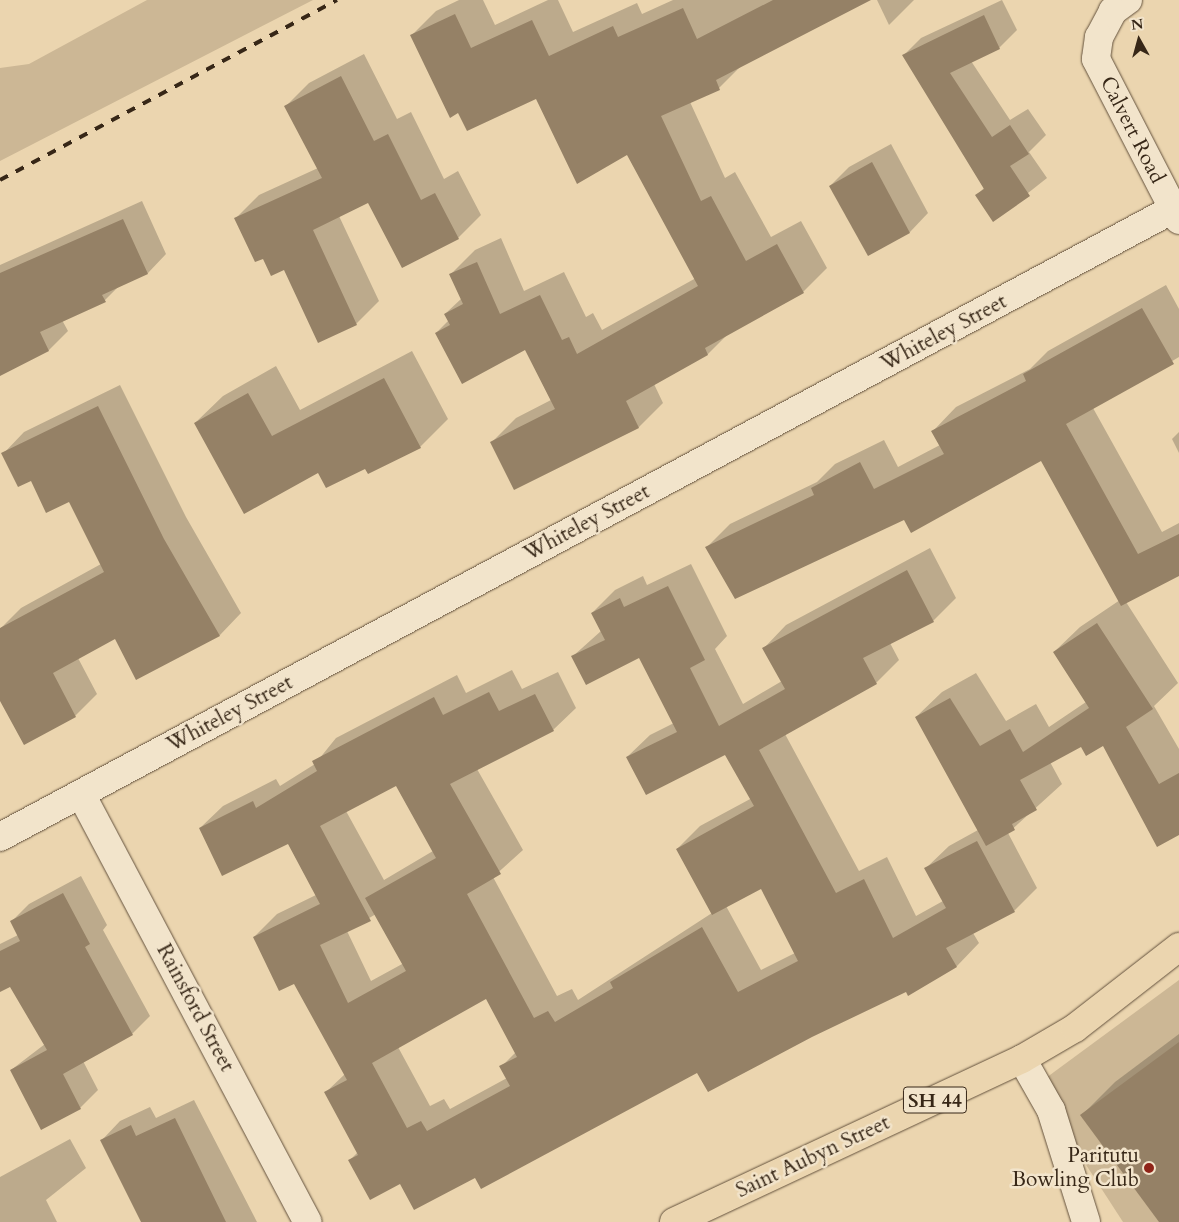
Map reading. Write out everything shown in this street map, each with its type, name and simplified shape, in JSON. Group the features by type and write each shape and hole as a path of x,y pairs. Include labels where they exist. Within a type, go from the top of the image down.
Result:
{"highway":[{"name":"Saint Aubyn Street","path":"674,1222 1022,1059 1075,1028 1179,947"}],"street":[{"name":"Calvert Road","path":"1128,0 1113,11 1099,37 1096,59 1104,80 1176,215"},
{"name":"Whiteley Street","path":"0,837 1176,215"},
{"name":"Rainsford Street","path":"81,794 308,1222"},
{"path":"1022,1059 1051,1110 1086,1222"}],"shaded area":[{"path":"147,0 313,0 0,161 0,68 29,64"},
{"path":"1179,980 1179,1222 1123,1222 1035,1086"}],"building":[{"path":"773,0 871,0 716,80 720,90 661,116 701,201 711,196 746,261 777,244 804,293 705,348 708,355 626,401 639,428 514,490 490,442 555,409 525,350 462,384 435,333 450,325 444,314 463,304 449,274 477,262 500,314 540,295 562,340 569,337 577,354 698,286 627,155 577,184 536,99 467,131 458,113 450,118 410,35 455,14 471,48 532,20 549,56 613,26 618,37 683,8 697,39"},
{"path":"984,15 1000,49 950,73 992,137 1010,125 1029,154 1010,166 1030,196 993,222 975,195 984,189 902,55"},
{"path":"341,76 374,141 388,134 421,200 435,193 459,239 402,268 368,203 313,230 357,325 318,343 284,270 271,276 263,259 255,262 234,218 322,178 284,106"},
{"path":"872,162 910,233 868,256 829,186"},
{"path":"123,219 148,274 102,295 106,302 40,332 49,351 0,376 0,273"},
{"path":"1142,308 1174,364 1066,424 1138,554 1179,534 1179,576 1121,606 1041,461 911,533 904,520 735,599 705,547 814,495 811,488 860,462 874,489 944,454 931,431 1026,381 1023,374"},
{"path":"384,378 421,448 368,474 365,469 326,488 318,473 244,514 194,423 248,393 272,436"},
{"path":"98,406 164,539 220,636 136,680 115,639 53,673 76,717 24,745 0,701 0,628 104,572 69,502 46,513 31,481 18,487 1,453"},
{"path":"907,570 934,622 863,658 877,684 759,750 836,893 864,879 893,938 946,908 924,868 977,841 1015,912 946,948 957,967 908,996 906,992 812,1037 708,1092 697,1073 481,1189 475,1178 414,1210 400,1184 370,1200 348,1160 358,1155 324,1092 347,1080 294,984 279,991 253,937 320,904 288,844 222,876 199,828 253,801 256,808 317,771 312,761 434,697 443,715 489,692 499,711 535,694 554,731 450,784 501,874 467,894 534,1018 548,1011 555,1022 613,988 610,982 702,927 738,992 798,961 761,889 712,915 676,849 754,806 725,755 646,795 626,757 677,732 639,658 586,685 571,656 605,640 591,613 620,598 624,607 668,586 705,660 690,668 719,726 785,689 762,648","holes":["396,786 436,858 365,898 406,971 348,1003 320,945 371,921 320,826","486,999 517,1057 499,1066 510,1086 427,1131 421,1121 407,1128 372,1063"]},
{"path":"1097,623 1153,709 1126,727 1159,784 1179,773 1179,835 1157,847 1103,746 1086,756 1081,747 1020,780 1037,810 1012,824 1015,830 986,846 915,717 950,698 980,746 1010,729 1023,752 1089,708 1053,652"},
{"path":"63,893 90,944 85,947 133,1035 63,1074 81,1109 41,1130 10,1070 47,1050 10,987 0,992 0,951 20,941 10,921"},
{"name":"Paritutu Bowling Club","path":"1179,1042 1179,1222 1159,1222 1080,1115"},
{"path":"175,1118 226,1222 141,1222 100,1140 131,1125 136,1136"}],"railway":[{"path":"0,180 337,0"}],"place":[{"name":"Paritutu Bowling Club","path":"1149,1168"}]}
